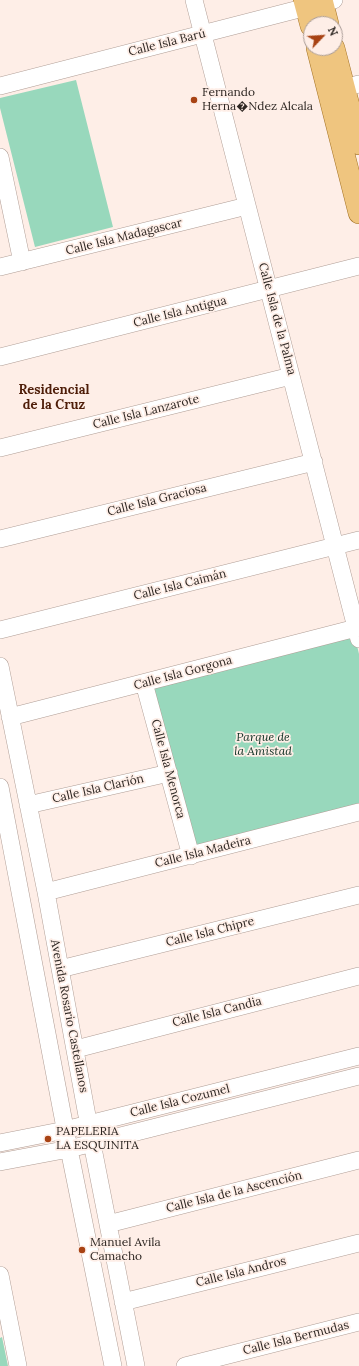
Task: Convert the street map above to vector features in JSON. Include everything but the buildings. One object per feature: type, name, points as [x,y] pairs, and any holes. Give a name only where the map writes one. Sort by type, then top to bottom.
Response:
[{"type":"main road","points":[[317,6],[323,16]]},
{"type":"main road","points":[[319,56],[359,213]]},
{"type":"main road","points":[[338,56],[352,86],[359,144]]},
{"type":"street","name":"Calle Isla de la Palma","points":[[194,0],[358,633]]},
{"type":"street","name":"Calle Isla Barú","points":[[0,86],[317,6]]},
{"type":"street","points":[[0,157],[22,262]]},
{"type":"street","name":"Calle Isla Madagascar","points":[[0,267],[247,206]]},
{"type":"street","name":"Calle Isla Antigua","points":[[0,357],[359,266]]},
{"type":"street","name":"Calle Isla Lanzarote","points":[[0,448],[291,376]]},
{"type":"street","name":"Calle Isla Graciosa","points":[[0,538],[314,462]]},
{"type":"street","name":"Calle Isla Caimán","points":[[0,630],[359,540]]},
{"type":"street","name":"Calle Isla Gorgona","points":[[10,717],[144,683],[358,633]]},
{"type":"street","name":"Avenida Rosario Castellanos","points":[[0,666],[46,892],[76,1049],[92,1143],[136,1366]]},
{"type":"street","name":"Calle Isla Menorca","points":[[144,683],[191,856]]},
{"type":"street","name":"Calle Isla Clarión","points":[[28,805],[169,773]]},
{"type":"street","name":"Avenida Rosario Castellanos","points":[[1,798],[65,1130],[113,1366]]},
{"type":"street","name":"Calle Isla Madeira","points":[[46,892],[359,812]]},
{"type":"street","name":"Calle Isla Chipre","points":[[60,969],[359,895]]},
{"type":"street","name":"Calle Isla Candia","points":[[76,1049],[359,976]]},
{"type":"street","name":"Calle Isla Cozumel","points":[[0,1143],[65,1130],[359,1056]]},
{"type":"street","name":"Calle Isla Cozumel","points":[[0,1162],[69,1149],[359,1076]]},
{"type":"street","name":"Calle Isla de la Ascención","points":[[108,1224],[359,1160]]},
{"type":"street","name":"Calle Isla Andros","points":[[123,1302],[359,1243]]},
{"type":"street","points":[[0,1275],[18,1366]]},
{"type":"street","name":"Calle Isla Bermudas","points":[[186,1366],[359,1322]]},
{"type":"green space","points":[[76,80],[113,227],[35,247],[0,108],[0,98]]},
{"type":"green space","name":"Parque de la Amistad","points":[[354,633],[359,654],[359,808],[194,851],[149,686]]},
{"type":"green space","points":[[2,1337],[8,1366],[0,1366],[0,1338]]},
{"type":"place","name":"Fernando Herna�Ndez Alcala","points":[[194,100]]},
{"type":"place","name":"PAPELERIA LA ESQUINITA","points":[[48,1139]]},
{"type":"place","name":"Manuel Avila Camacho","points":[[82,1250]]},
{"type":"district","name":"Residencial de la Cruz","points":[[54,398]]}]
